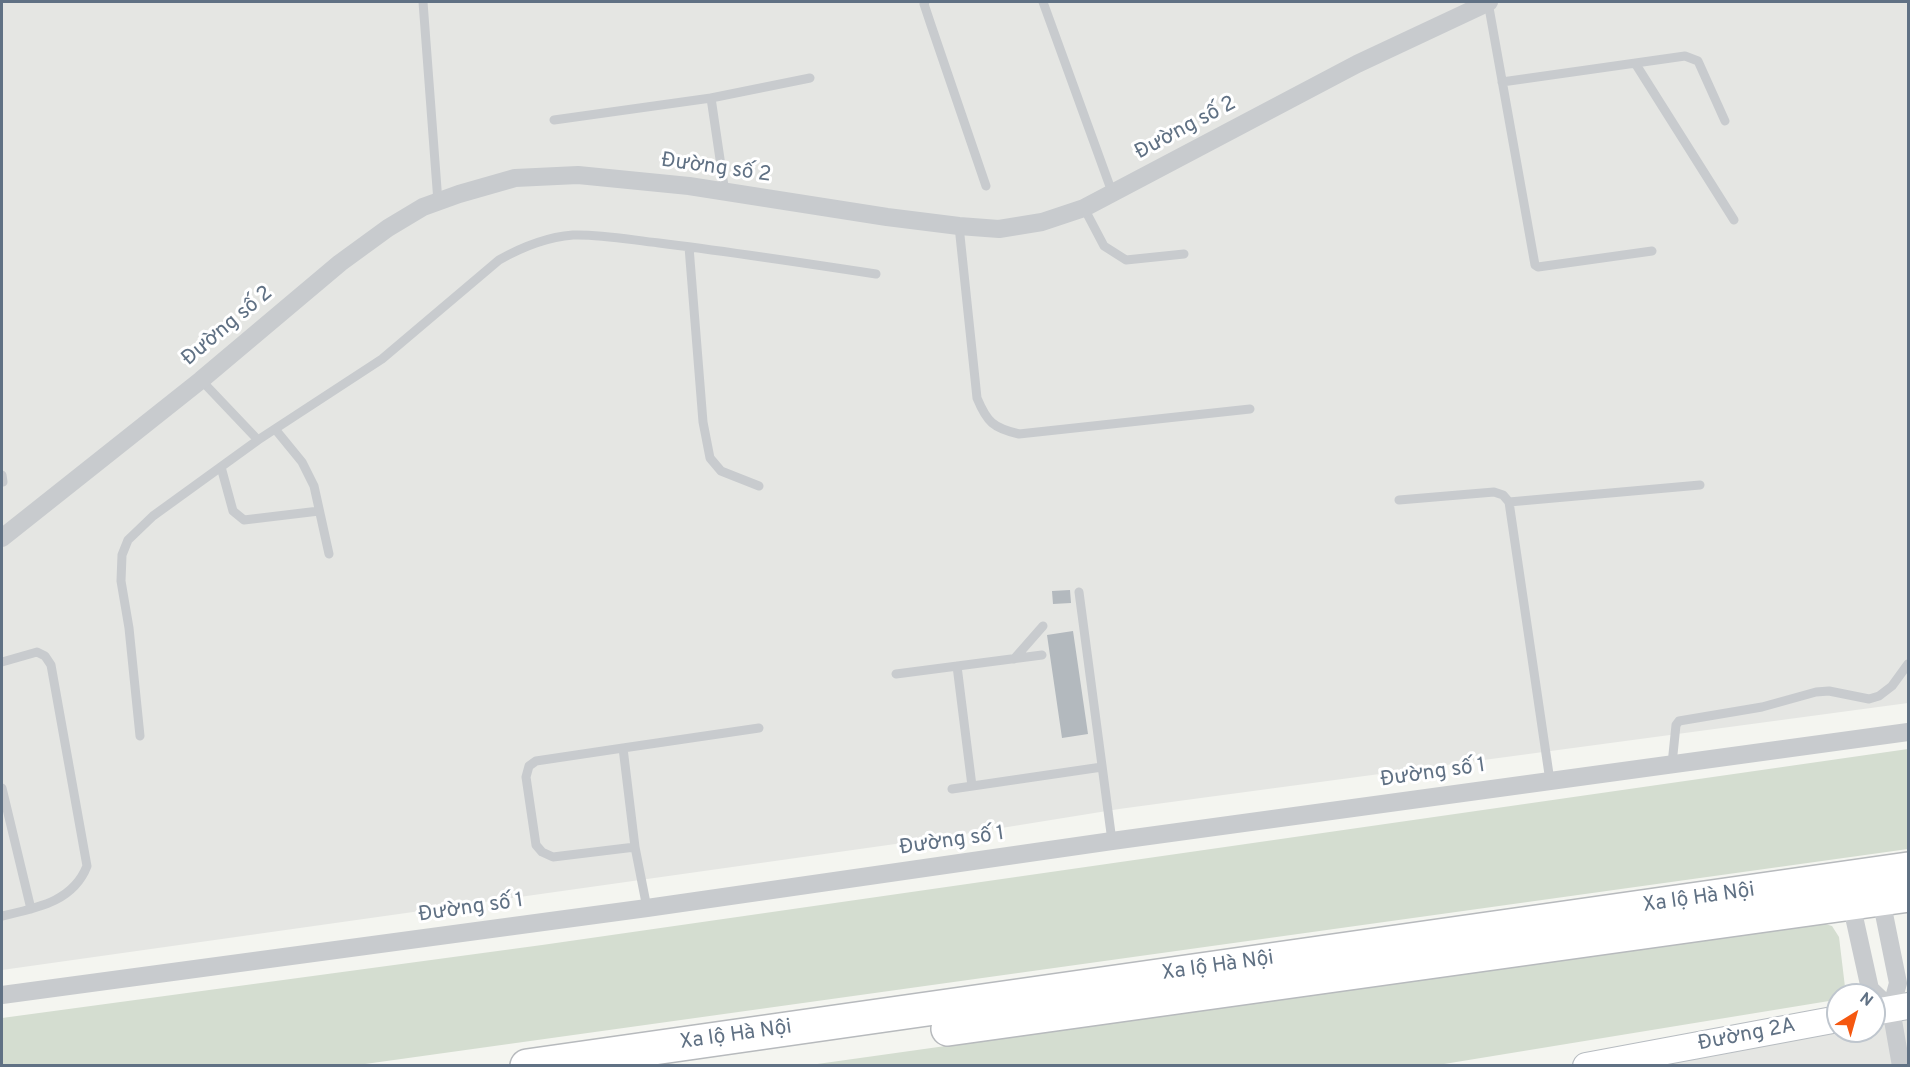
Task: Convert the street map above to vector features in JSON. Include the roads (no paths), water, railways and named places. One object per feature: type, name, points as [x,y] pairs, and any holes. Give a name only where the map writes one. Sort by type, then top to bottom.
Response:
[{"type":"highway","name":"Xa lộ Hà Nội","points":[[527,1065],[1908,869]]},
{"type":"highway","name":"Xa lộ Hà Nội","points":[[682,1065],[1880,899]]},
{"type":"street","name":"Đường số 2","points":[[2,538],[201,380],[340,263],[388,228],[423,207],[515,178],[578,175],[689,186],[959,226],[999,229],[1042,222],[1084,207],[1357,64],[1489,2]]},
{"type":"street","name":"Đường số 1","points":[[2,995],[647,908],[1112,841],[1908,732]]},
{"type":"street","points":[[1880,899],[1870,989],[1891,1009]]},
{"type":"street","points":[[1880,899],[1898,983],[1891,1009],[1901,1065]]},
{"type":"street","name":"Đường 2A","points":[[1586,1065],[1826,1021]]},
{"type":"lane","points":[[423,2],[438,202]]},
{"type":"lane","points":[[925,2],[986,186]]},
{"type":"lane","points":[[1043,2],[1112,192]]},
{"type":"lane","points":[[1489,2],[1535,265],[1538,267],[1652,251]]},
{"type":"lane","points":[[1502,82],[1685,56],[1698,61],[1725,121]]},
{"type":"lane","points":[[1635,63],[1734,220]]},
{"type":"lane","points":[[554,120],[711,98],[810,78]]},
{"type":"lane","points":[[711,98],[725,193]]},
{"type":"lane","points":[[1084,207],[1104,246],[1126,260],[1184,255]]},
{"type":"lane","points":[[959,226],[977,398],[986,418],[1001,430],[1018,434],[1250,410]]},
{"type":"lane","points":[[141,736],[129,628],[121,581],[122,555],[128,540],[153,516],[220,467],[382,359],[500,260],[516,250],[540,241],[573,235],[620,238],[876,274]]},
{"type":"lane","points":[[689,247],[704,422],[710,458],[721,471],[759,486]]},
{"type":"lane","points":[[201,380],[258,440]]},
{"type":"lane","points":[[275,429],[302,462],[314,486],[329,554]]},
{"type":"lane","points":[[220,467],[233,511],[244,520],[319,511]]},
{"type":"lane","points":[[1509,502],[1700,485]]},
{"type":"lane","points":[[1399,500],[1494,492],[1503,495],[1509,502],[1550,781]]},
{"type":"lane","points":[[1079,592],[1112,841]]},
{"type":"lane","points":[[1014,659],[1043,626]]},
{"type":"lane","points":[[2,662],[37,652],[45,656],[51,665],[87,866],[84,876],[60,899],[32,909],[2,915]]},
{"type":"lane","points":[[896,674],[1042,655]]},
{"type":"lane","points":[[1672,764],[1676,725],[1679,721],[1762,707],[1822,691],[1869,699],[1879,696],[1892,686],[1908,664]]},
{"type":"lane","points":[[957,666],[972,786]]},
{"type":"lane","points":[[635,847],[553,857],[542,852],[536,845],[526,777],[529,766],[536,761],[759,728]]},
{"type":"lane","points":[[623,748],[635,847],[647,908]]},
{"type":"lane","points":[[952,789],[1102,767]]},
{"type":"lane","points":[[2,788],[32,909]]}]
